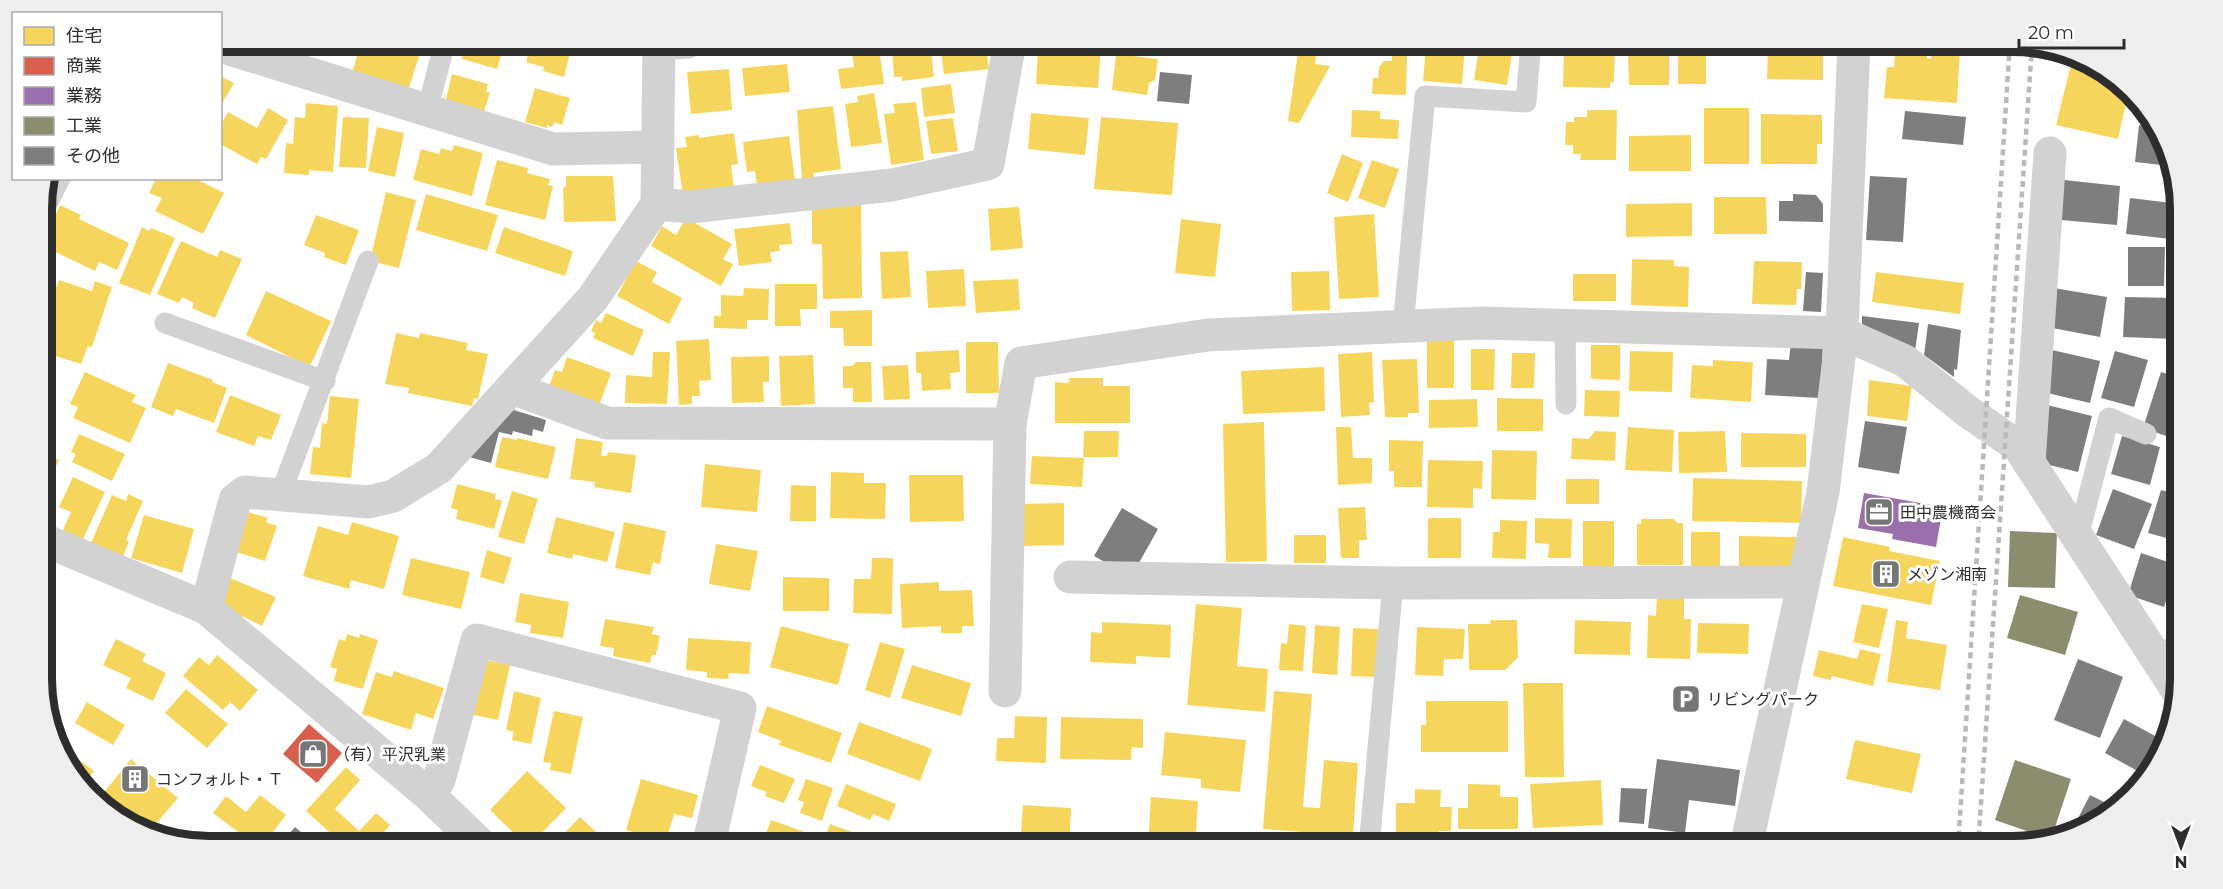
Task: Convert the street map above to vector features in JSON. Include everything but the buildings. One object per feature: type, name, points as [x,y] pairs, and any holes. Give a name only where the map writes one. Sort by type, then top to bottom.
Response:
[{"type":"street","points":[[239,52],[553,148],[658,147]]},
{"type":"street","points":[[206,608],[235,500],[245,492],[281,493],[369,502],[393,496],[439,468],[593,298],[657,204],[658,147],[667,52]]},
{"type":"street","points":[[657,204],[690,207],[892,184],[988,164],[1008,52]]},
{"type":"street","points":[[1748,836],[1823,492],[1842,333],[1854,52]]},
{"type":"street","points":[[2029,463],[2050,153]]},
{"type":"street","points":[[1005,691],[1010,424],[1021,363],[1208,335],[1482,323],[1842,333],[1905,361],[1967,411],[2019,447],[2170,679]]},
{"type":"street","points":[[512,388],[607,423],[1010,424]]},
{"type":"street","points":[[52,543],[206,608],[429,795],[472,836]]},
{"type":"street","points":[[1070,578],[1393,583],[1803,582]]},
{"type":"street","points":[[429,795],[439,780],[477,640],[740,708],[711,836]]},
{"type":"lane","points":[[427,111],[442,52]]},
{"type":"lane","points":[[1403,326],[1425,96],[1526,102],[1530,52]]},
{"type":"lane","points":[[281,493],[325,381],[368,261]]},
{"type":"lane","points":[[165,323],[325,381]]},
{"type":"lane","points":[[1565,324],[1566,405]]},
{"type":"lane","points":[[2078,537],[2109,418],[2146,434]]},
{"type":"lane","points":[[1370,836],[1393,583]]},
{"type":"railway","points":[[1959,836],[2009,52]]},
{"type":"railway","points":[[1979,836],[2031,54]]},
{"type":"place","name":"田中農機商会","points":[[1879,512]]},
{"type":"place","name":"メゾン湘南","points":[[1886,574]]},
{"type":"place","name":"リビングパーク","points":[[1686,699]]},
{"type":"place","name":"（有）平沢乳業","points":[[313,754]]},
{"type":"place","name":"コンフォルト・Ｔ","points":[[135,779]]}]
